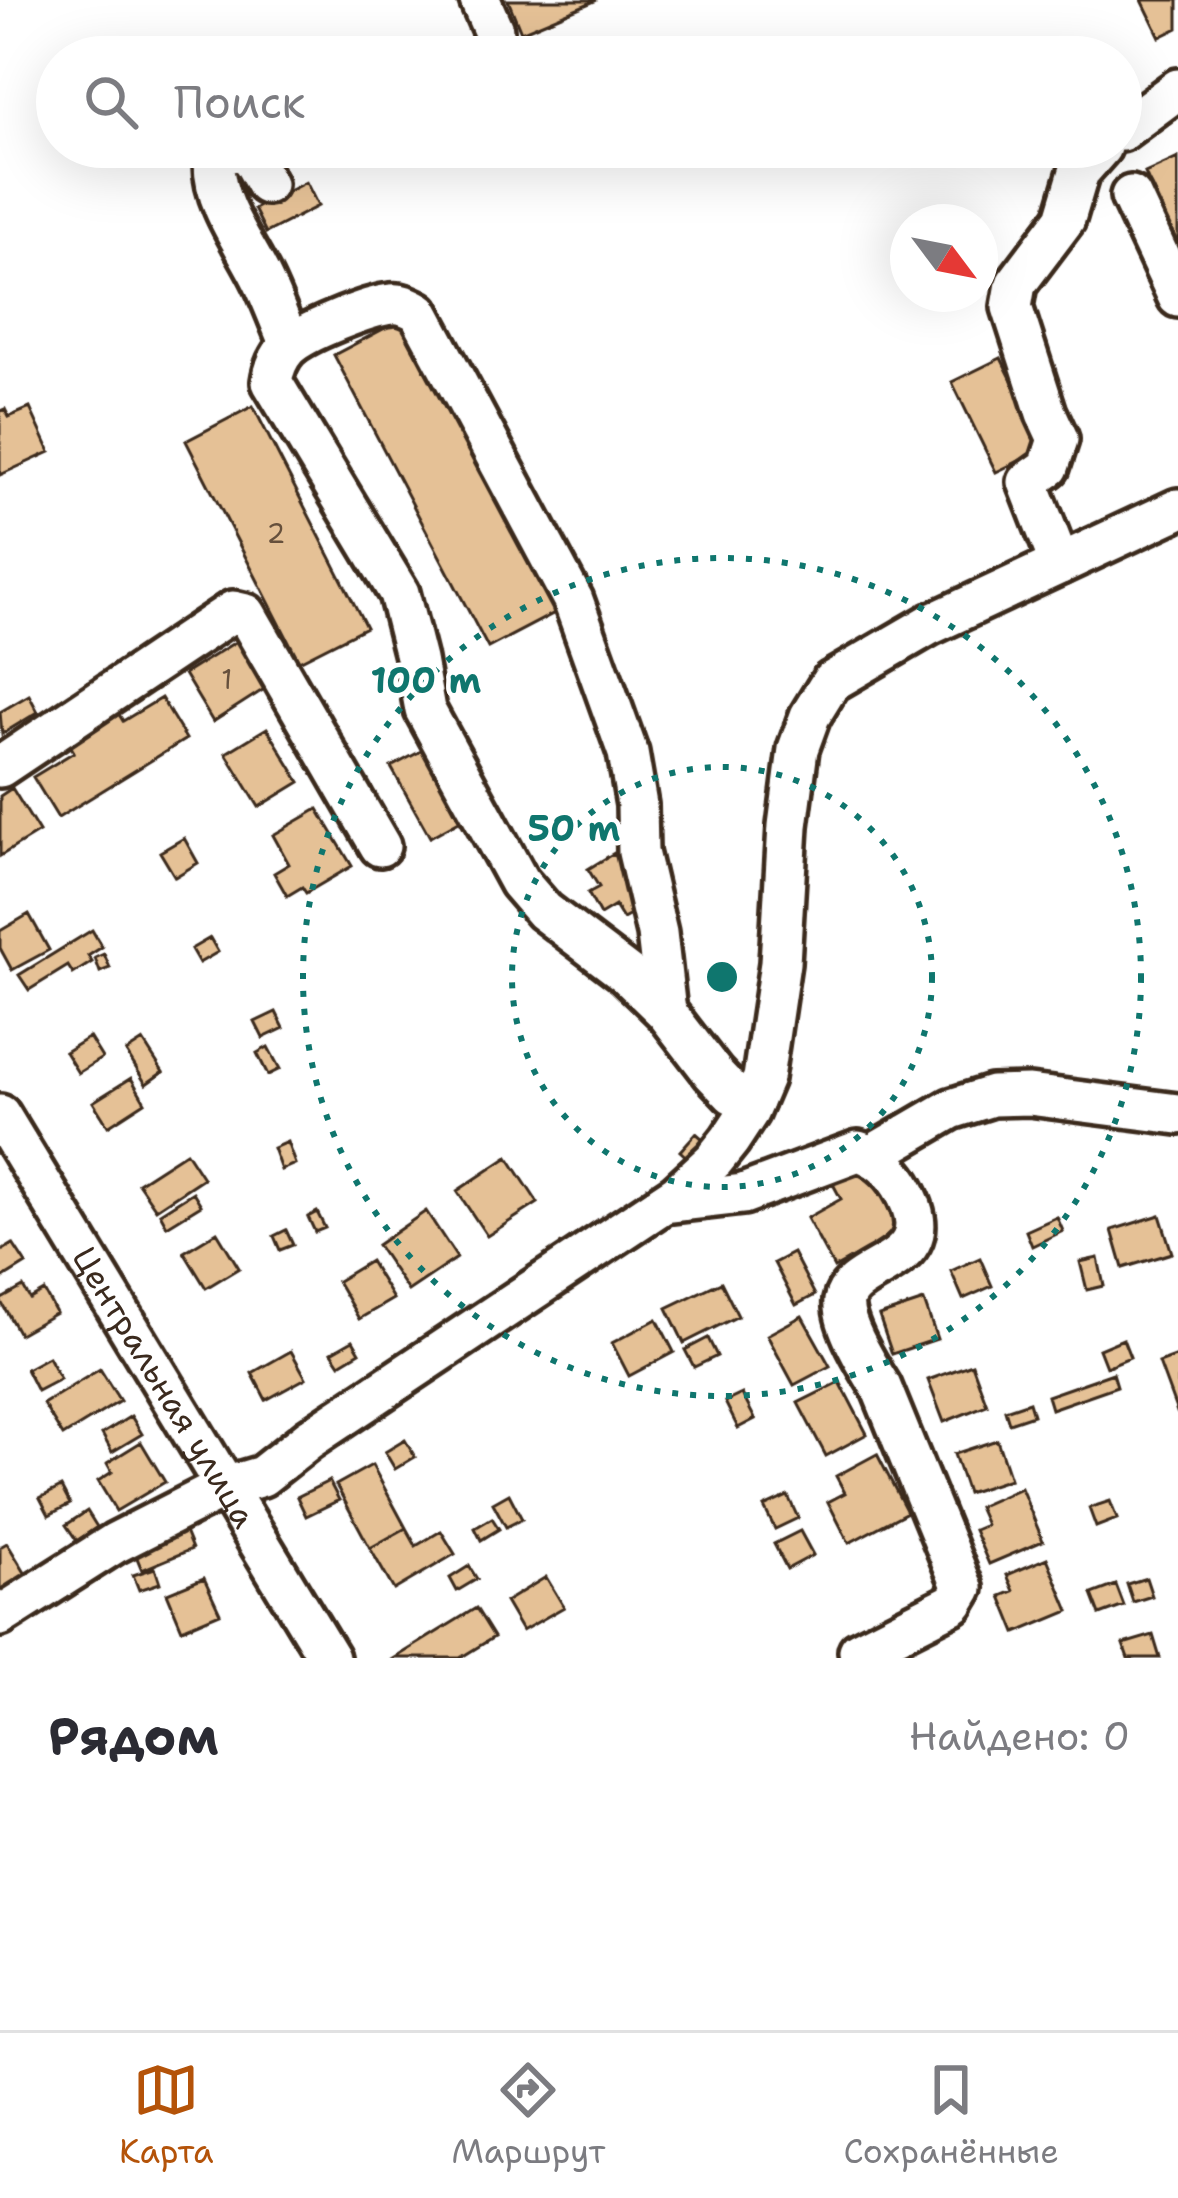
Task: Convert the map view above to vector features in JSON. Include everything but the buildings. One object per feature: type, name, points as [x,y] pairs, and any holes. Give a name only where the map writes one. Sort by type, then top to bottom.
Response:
[{"type":"street","points":[[1142,115],[1178,88]]},
{"type":"street","points":[[214,168],[221,204],[266,286],[290,345]]},
{"type":"street","points":[[258,168],[266,184]]},
{"type":"street","points":[[1060,564],[1028,482],[1049,466],[1058,439],[1012,307],[1016,284],[1065,219],[1082,168]]},
{"type":"street","points":[[1131,196],[1178,297]]},
{"type":"street","points":[[666,1012],[658,933],[638,852],[638,805],[628,752],[573,600],[419,312],[391,304],[335,321],[290,345],[274,366],[272,382],[399,593],[424,710],[519,882],[544,911],[627,974],[666,1012],[733,1094],[753,1101]]},
{"type":"street","points":[[0,1616],[115,1543],[225,1486],[262,1476],[309,1439],[670,1199],[714,1160],[763,1078],[780,964],[799,748],[810,716],[831,682],[929,625],[1178,509]]},
{"type":"street","points":[[0,767],[233,611],[246,614],[380,846]]},
{"type":"street","points":[[872,1155],[951,1109],[992,1096],[1029,1095],[1178,1114]]},
{"type":"street","name":"Центральная улица","points":[[0,1115],[329,1658]]},
{"type":"street","points":[[670,1199],[728,1197],[858,1151],[872,1155],[896,1177],[910,1201],[914,1229],[909,1246],[862,1279],[847,1293],[843,1307],[963,1588],[954,1604],[859,1651]]}]
